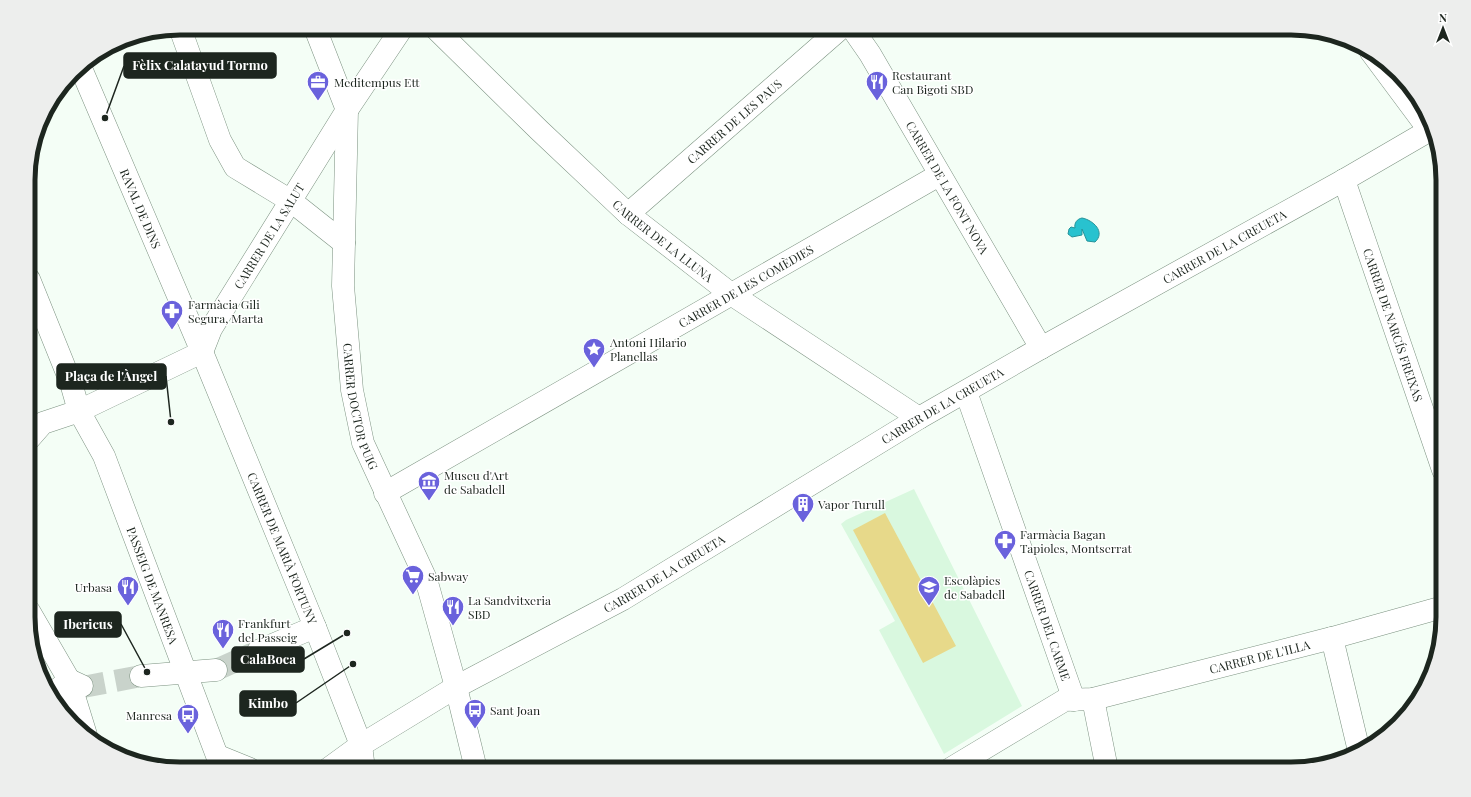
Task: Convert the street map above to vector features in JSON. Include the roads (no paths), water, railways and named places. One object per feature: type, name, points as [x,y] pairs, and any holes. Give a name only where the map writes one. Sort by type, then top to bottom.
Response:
[{"type":"street","points":[[182,35],[220,140],[235,167],[291,200],[344,243]]},
{"type":"street","points":[[318,35],[347,110]]},
{"type":"street","name":"CARRER DE LA SALUT","points":[[202,352],[211,329],[347,110],[396,35]]},
{"type":"street","name":"CARRER DE LA LLUNA","points":[[442,35],[539,130],[628,214],[731,294],[919,418]]},
{"type":"street","name":"CARRER DE LES PAUS","points":[[628,214],[833,35]]},
{"type":"street","name":"CARRER DE LA FONT NOVA","points":[[857,35],[870,54],[1041,348]]},
{"type":"street","points":[[1384,69],[1425,124]]},
{"type":"street","name":"RAVAL DE DINS","points":[[83,73],[202,352]]},
{"type":"street","name":"CARRER DOCTOR PUIG","points":[[347,110],[343,286],[352,390],[363,443],[385,493],[426,578],[456,687],[474,762]]},
{"type":"street","name":"CARRER DE LA CREUETA","points":[[338,762],[361,745],[456,687],[623,600],[919,418],[1041,348],[1344,180],[1427,131]]},
{"type":"street","name":"CARRER DE LES COMÈDIES","points":[[385,493],[939,175]]},
{"type":"street","name":"CARRER DE NARCÍS FREIXAS","points":[[1344,180],[1436,449]]},
{"type":"street","name":"PASSEIG DE MANRESA","points":[[35,294],[71,383],[79,411],[104,456],[220,762]]},
{"type":"street","points":[[35,432],[43,423],[79,411],[202,352]]},
{"type":"street","name":"CARRER DE MARIÀ FORTUNY","points":[[202,352],[315,627],[361,745],[363,762]]},
{"type":"street","name":"CARRER DEL CARME","points":[[966,392],[1083,699],[1105,762]]},
{"type":"street","name":"CARRER DE L'ILLA","points":[[962,762],[1065,700],[1083,699],[1332,638],[1436,609]]},
{"type":"street","points":[[35,620],[76,683],[84,725]]},
{"type":"street","points":[[258,651],[315,627]]},
{"type":"street","points":[[1332,638],[1358,746]]},
{"type":"street","points":[[141,676],[216,670]]},
{"type":"street","points":[[57,692],[76,683]]},
{"type":"water","points":[[1082,218],[1090,221],[1097,227],[1099,234],[1095,242],[1087,241],[1082,229],[1082,235],[1072,237],[1068,234],[1069,229],[1071,227],[1075,228],[1076,222]]},
{"type":"tunnel","points":[[216,670],[258,651]]},
{"type":"tunnel","points":[[83,687],[141,676]]},
{"type":"place","name":"Meditempus Ett","points":[[318,102]]},
{"type":"place","name":"Restaurant Can Bigoti SBD","points":[[877,102]]},
{"type":"place","name":"Fèlix Calatayud Tormo","points":[[105,118]]},
{"type":"place","name":"Farmàcia Gili Segura, Marta","points":[[172,330]]},
{"type":"place","name":"Antoni Hilario Planellas","points":[[594,368]]},
{"type":"place","name":"Plaça de l'Àngel","points":[[171,422]]},
{"type":"place","name":"Museu d'Art de Sabadell","points":[[429,502]]},
{"type":"place","name":"Vapor Turull","points":[[803,524]]},
{"type":"place","name":"Farmàcia Bagan Tapioles, Montserrat","points":[[1005,560]]},
{"type":"place","name":"Sabway","points":[[413,596]]},
{"type":"place","name":"Urbasa","points":[[128,606]]},
{"type":"place","name":"Escolàpies de Sabadell","points":[[929,606]]},
{"type":"place","name":"La Sandvitxeria SBD","points":[[453,626]]},
{"type":"place","name":"CalaBoca","points":[[347,633]]},
{"type":"place","name":"Frankfurt del Passeig","points":[[223,650]]},
{"type":"place","name":"Kimbo","points":[[353,664]]},
{"type":"place","name":"Ibericus","points":[[147,672]]},
{"type":"place","name":"Sant Joan","points":[[475,730]]},
{"type":"place","name":"Manresa","points":[[188,734]]}]
